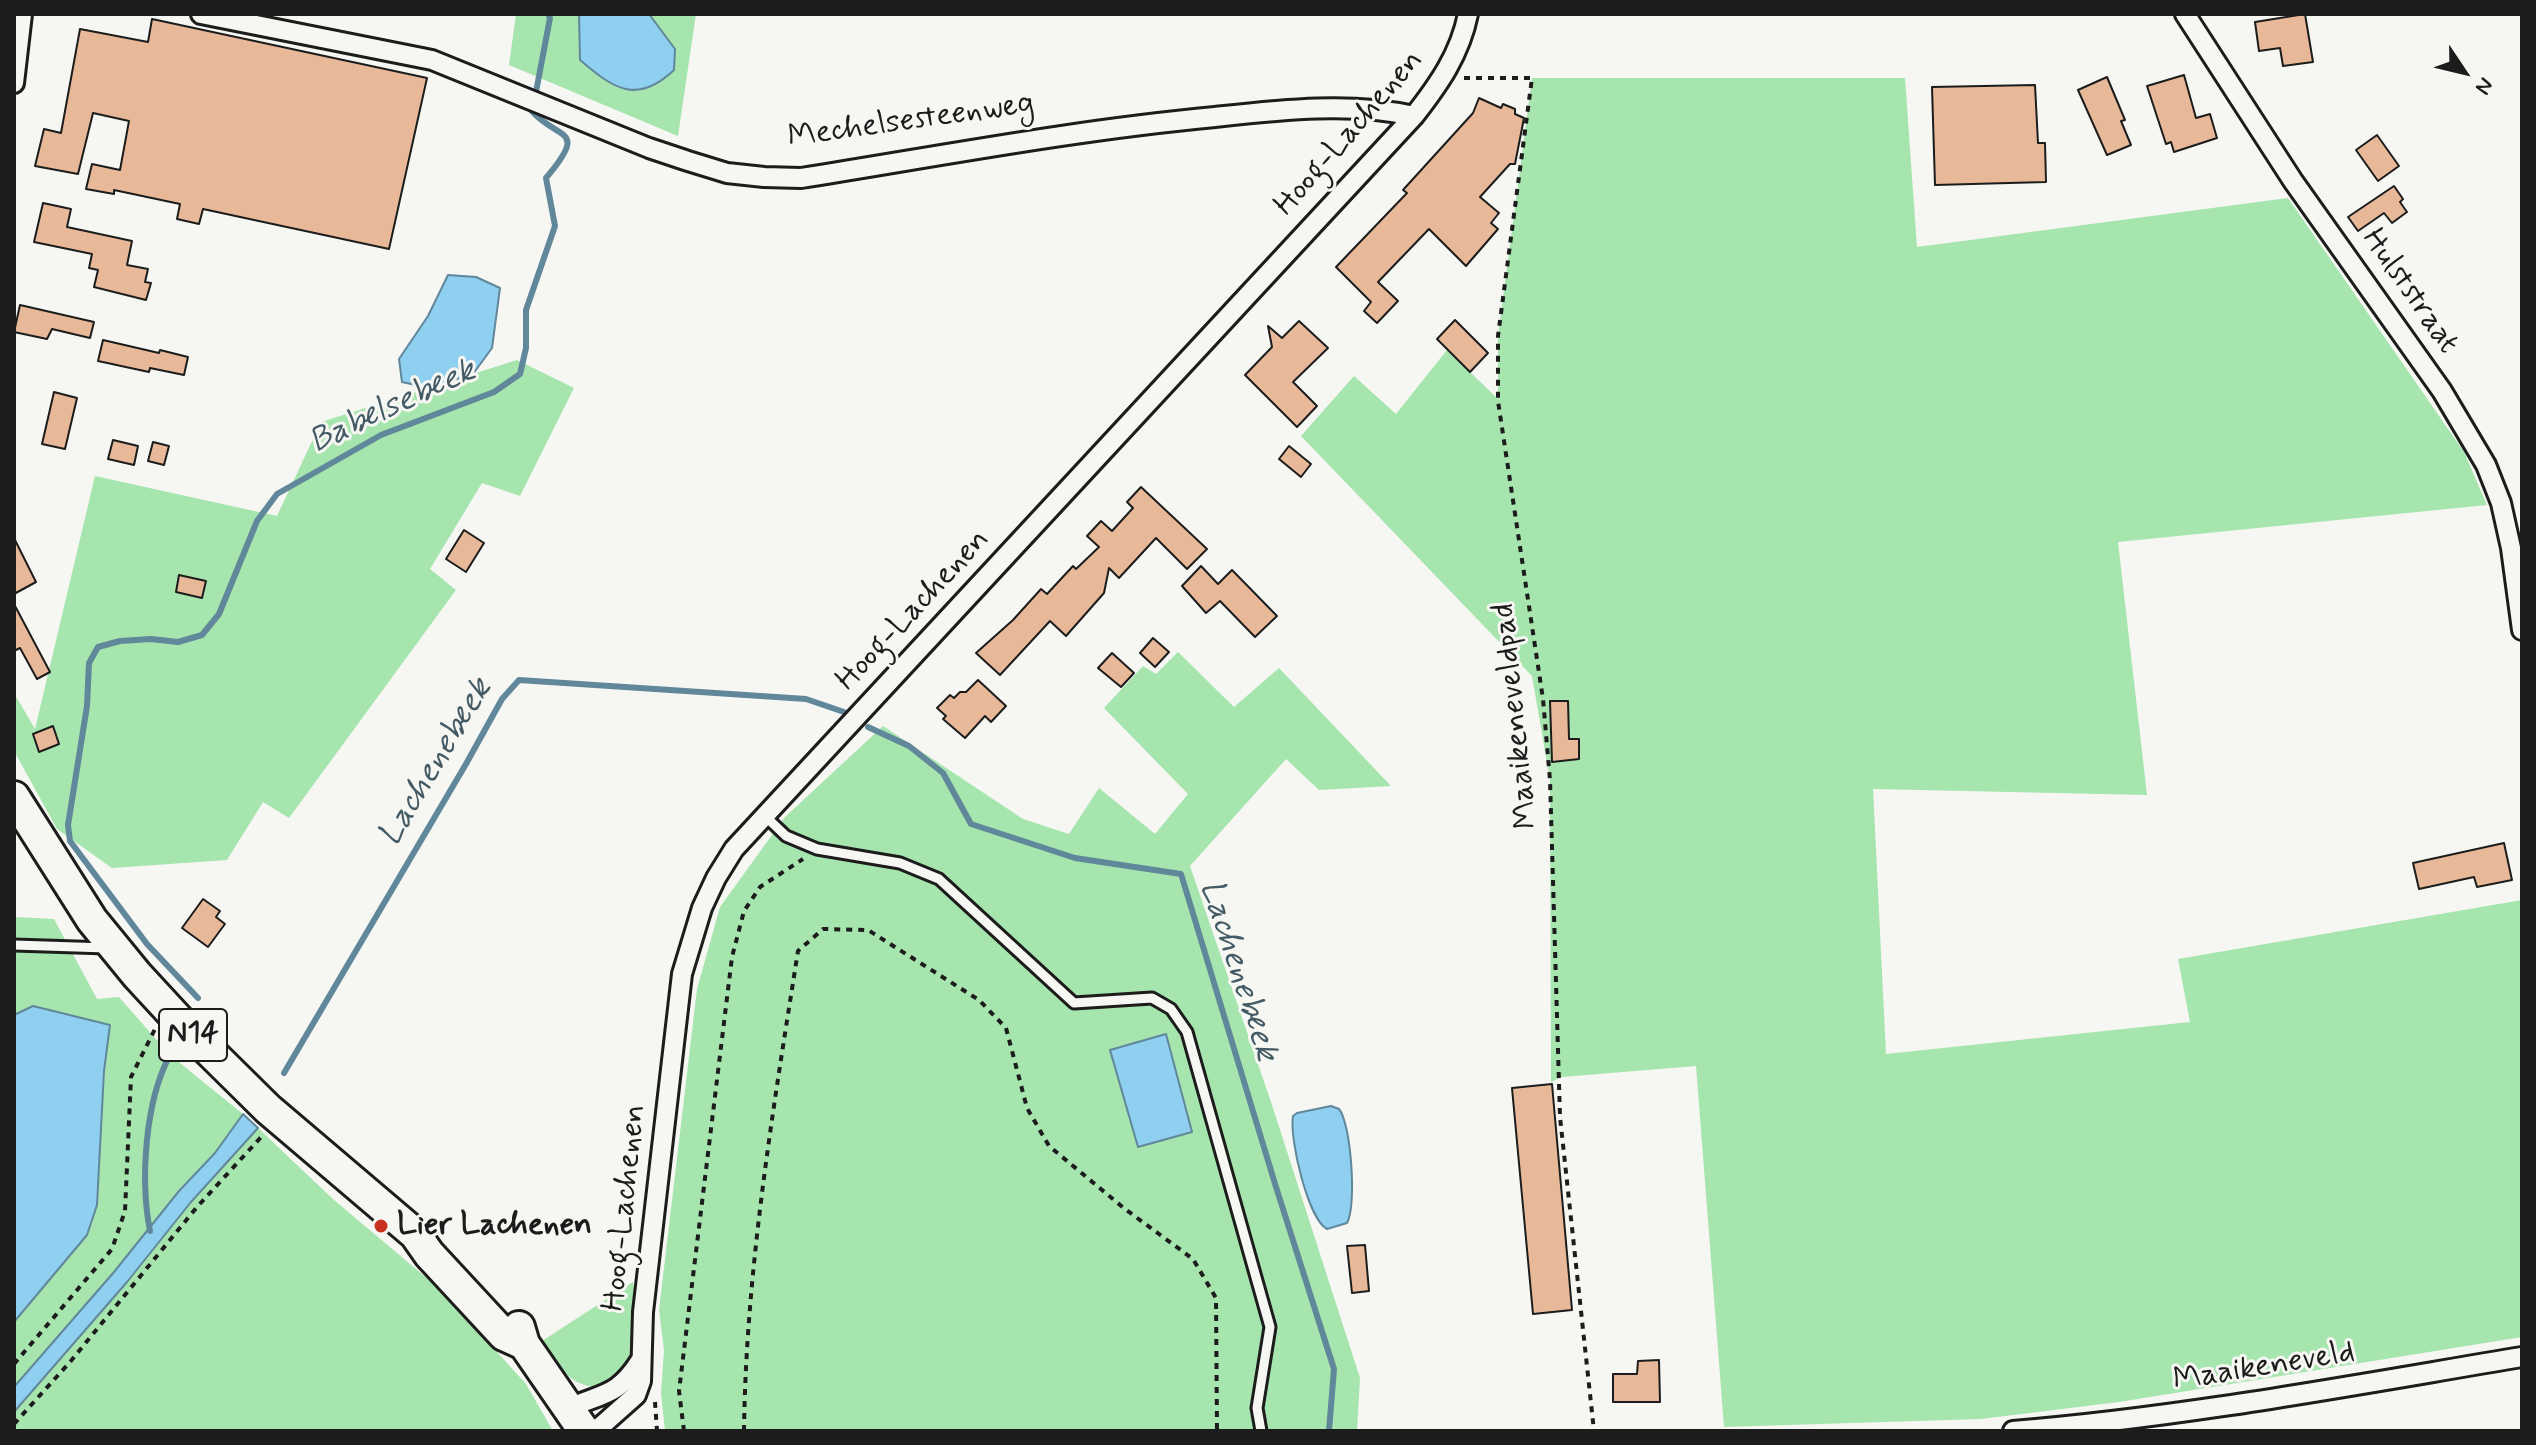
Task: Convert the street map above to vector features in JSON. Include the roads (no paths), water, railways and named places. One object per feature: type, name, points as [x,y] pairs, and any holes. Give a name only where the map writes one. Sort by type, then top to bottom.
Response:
[{"type":"main road","name":"N14","points":[[14,797],[92,920],[185,1027],[268,1109],[415,1234],[429,1254],[504,1335],[524,1344],[581,1423]]},
{"type":"street","points":[[14,83],[22,14]]},
{"type":"street","name":"Mechelsesteenweg","points":[[201,14],[432,60],[649,148],[727,173],[764,177],[801,178],[1106,129],[1260,112],[1376,110],[1414,116]]},
{"type":"street","name":"Hoog-Lachenen","points":[[581,1423],[600,1427],[636,1395],[641,1381],[643,1312],[682,974],[702,908],[734,849],[1414,116],[1443,77],[1458,50],[1468,14]]},
{"type":"street","name":"Hulststraat","points":[[2185,14],[2293,181],[2442,391],[2480,453],[2501,503],[2511,548],[2522,630]]},
{"type":"street","name":"Maaikeneveld","points":[[2013,1431],[2229,1405],[2522,1357]]},
{"type":"street","name":"Hoog-Lachenen","points":[[581,1423],[629,1379],[641,1359]]},
{"type":"lane","points":[[765,816],[786,836],[817,849],[900,863],[939,879],[1074,1003],[1152,998],[1171,1009],[1187,1032],[1270,1327],[1257,1408],[1261,1431]]},
{"type":"lane","points":[[14,945],[115,948]]},
{"type":"water","points":[[579,14],[649,14],[675,49],[674,70],[661,81],[637,90],[626,89],[604,79],[580,60]]},
{"type":"water","points":[[448,275],[476,277],[500,288],[492,348],[473,374],[429,388],[402,382],[399,359],[428,316]]},
{"type":"water","points":[[33,1006],[110,1025],[104,1071],[97,1205],[87,1235],[14,1322],[14,1015]]},
{"type":"water","points":[[1166,1034],[1192,1132],[1138,1147],[1110,1050]]},
{"type":"water","points":[[1331,1106],[1339,1109],[1347,1130],[1352,1200],[1347,1223],[1327,1229],[1320,1222],[1307,1195],[1297,1159],[1293,1116]]},
{"type":"water","points":[[243,1114],[258,1128],[191,1202],[127,1282],[14,1412],[14,1387],[114,1272],[179,1191],[215,1153]]},
{"type":"waterway","name":"Babelsebeek","points":[[536,92],[550,18],[548,14]]},
{"type":"waterway","name":"Babelsebeek","points":[[198,998],[147,944],[70,841],[68,825],[87,706],[89,663],[98,647],[120,641],[151,639],[178,642],[202,635],[219,614],[257,521],[277,494],[381,435],[494,392],[520,374],[526,348],[526,310],[555,226],[546,178],[566,150],[567,142],[565,136],[531,110]]},
{"type":"waterway","name":"Lachenebeek","points":[[284,1073],[502,699],[519,680],[806,699],[844,712]]},
{"type":"waterway","name":"Lachenebeek","points":[[868,727],[909,746],[943,773],[971,824],[1075,858],[1181,874],[1334,1369],[1329,1431]]},
{"type":"waterway","name":"Babelsebeek","points":[[150,1231],[145,1188],[147,1141],[155,1095],[170,1055]]},
{"type":"place","name":"Lier Lachenen","points":[[381,1226]]}]
